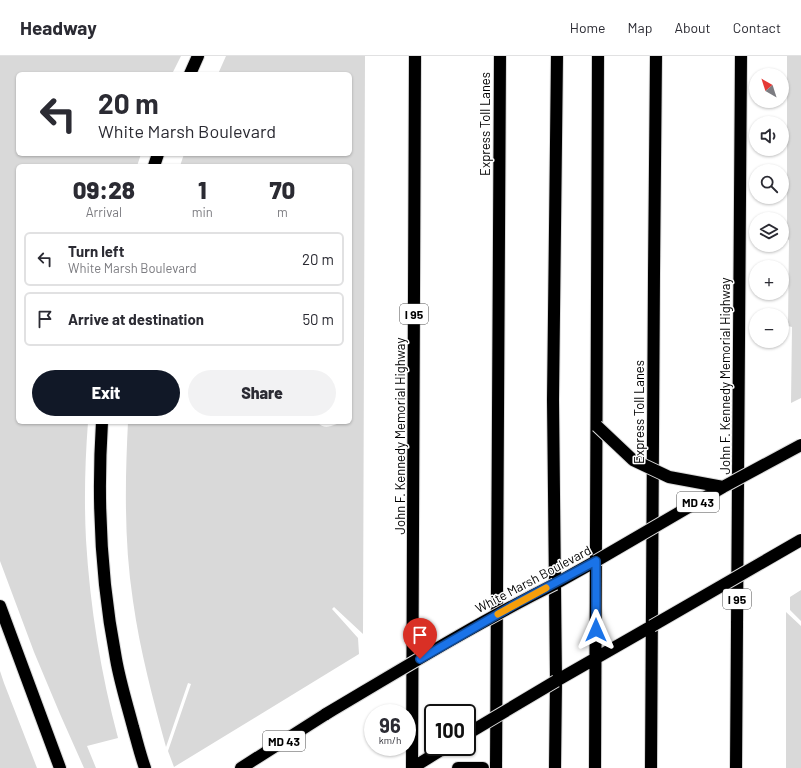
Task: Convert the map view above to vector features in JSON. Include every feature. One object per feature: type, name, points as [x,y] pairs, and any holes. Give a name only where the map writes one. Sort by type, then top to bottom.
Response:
[{"type":"highway","points":[[191,72],[198,56]]},
{"type":"highway","name":"John F. Kennedy Memorial Highway","points":[[412,768],[415,56]]},
{"type":"highway","name":"Express Toll Lanes","points":[[496,768],[500,56]]},
{"type":"highway","points":[[555,768],[556,681],[553,400],[557,56]]},
{"type":"highway","points":[[595,768],[598,56]]},
{"type":"highway","name":"Express Toll Lanes","points":[[651,768],[656,56]]},
{"type":"highway","name":"John F. Kennedy Memorial Highway","points":[[736,768],[741,56]]},
{"type":"highway","points":[[102,424],[100,490],[102,554],[108,607],[124,696],[144,768]]},
{"type":"highway","points":[[596,426],[633,460],[669,476],[723,487]]},
{"type":"highway","name":"White Marsh Boulevard","points":[[241,768],[326,714],[447,643],[519,602],[596,561],[723,487],[801,445]]},
{"type":"highway","points":[[476,729],[595,658],[801,540]]},
{"type":"highway","points":[[0,606],[60,768]]},
{"type":"highway","points":[[412,768],[431,756]]},
{"type":"highway","points":[[458,768],[483,768]]},
{"type":"shaded area","points":[[0,56],[181,56],[173,72],[16,72],[16,156],[140,156],[138,164],[16,164],[16,424],[88,424],[85,525],[90,590],[101,665],[118,738],[87,746],[96,768],[84,768],[34,652],[0,561]]},
{"type":"shaded area","points":[[226,56],[365,56],[363,634],[334,607],[332,609],[358,638],[359,654],[174,767],[168,751],[191,684],[188,683],[166,747],[143,657],[130,579],[126,512],[128,424],[320,424],[326,427],[337,424],[352,424],[352,164],[181,164],[183,156],[352,156],[352,72],[219,72]]},
{"type":"shaded area","points":[[787,56],[801,56],[801,398],[791,403],[792,327],[789,326],[789,212],[787,212],[787,204],[789,204],[789,164],[787,164],[787,156],[789,156],[789,116],[787,116],[787,108],[789,108],[789,68],[787,68]]},
{"type":"shaded area","points":[[801,590],[801,621],[790,610],[790,597]]},
{"type":"shaded area","points":[[786,612],[801,626],[801,768],[786,768]]},
{"type":"shaded area","points":[[0,671],[4,683],[37,768],[0,768]]},
{"type":"slow traffic","points":[[498,614],[546,588]]},
{"type":"route","points":[[420,659],[519,602],[596,561],[596,630]]}]
